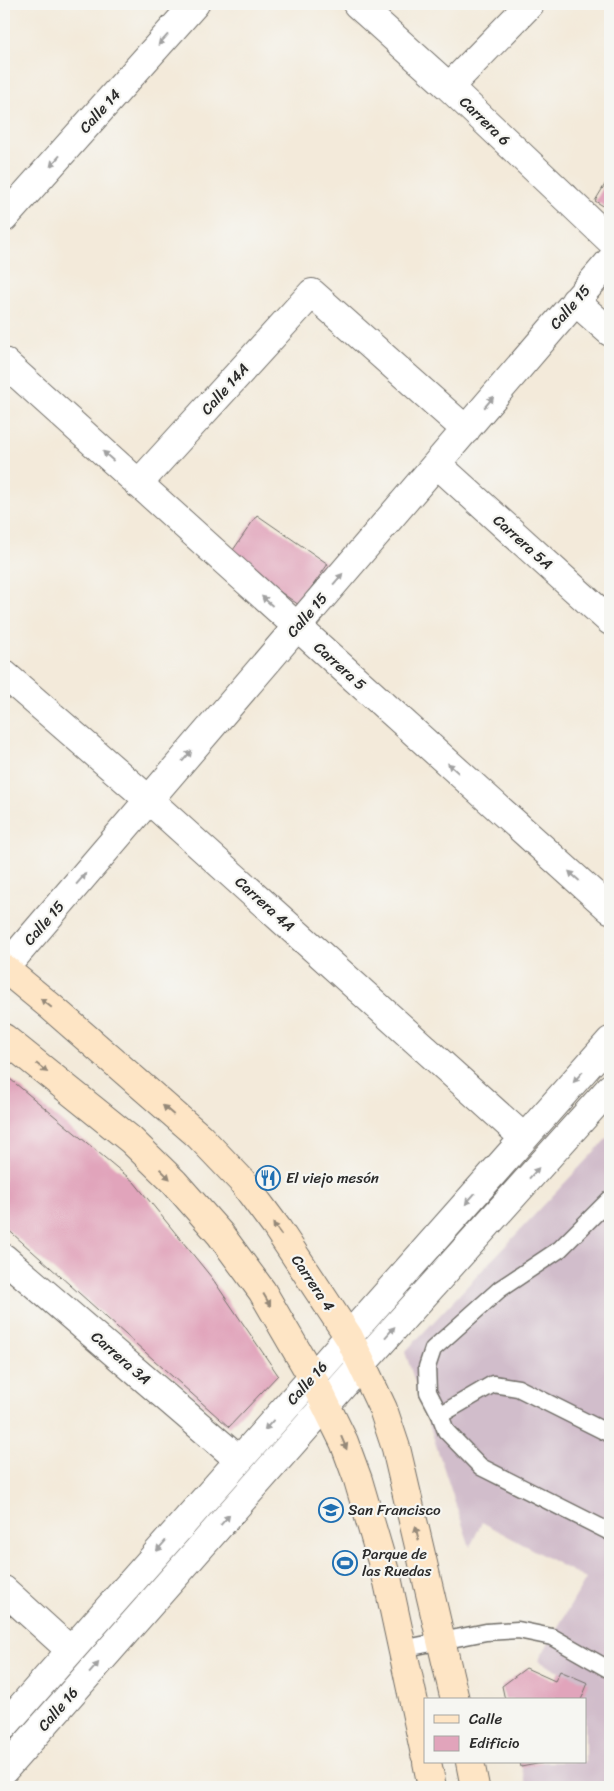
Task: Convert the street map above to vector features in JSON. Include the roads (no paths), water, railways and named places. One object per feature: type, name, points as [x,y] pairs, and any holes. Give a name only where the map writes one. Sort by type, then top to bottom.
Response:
[{"type":"main road","name":"Carrera 4","points":[[4,968],[191,1130],[242,1181],[277,1228],[349,1336],[383,1409],[396,1448],[455,1698]]},
{"type":"main road","points":[[4,1038],[131,1140],[174,1182],[220,1234],[262,1291],[312,1378],[344,1442],[358,1480],[388,1582],[424,1749]]},
{"type":"main road","points":[[393,1604],[432,1600]]},
{"type":"main road","points":[[427,1764],[432,1787]]},
{"type":"main road","points":[[470,1764],[475,1787]]},
{"type":"street","name":"Calle 14","points":[[4,218],[195,4]]},
{"type":"street","name":"Carrera 6","points":[[357,4],[449,87],[610,240]]},
{"type":"street","points":[[449,87],[530,4]]},
{"type":"street","name":"Calle 15","points":[[4,968],[610,261]]},
{"type":"street","name":"Calle 14A","points":[[138,484],[312,293],[466,430]]},
{"type":"street","points":[[575,301],[610,332]]},
{"type":"street","name":"Carrera 5","points":[[4,362],[610,909]]},
{"type":"street","name":"Carrera 5A","points":[[437,464],[610,621]]},
{"type":"street","name":"Carrera 4A","points":[[4,674],[149,800],[524,1138]]},
{"type":"street","name":"Calle 16","points":[[4,1726],[238,1459],[610,1041]]},
{"type":"street","name":"Calle 16","points":[[4,1770],[362,1364],[610,1088]]},
{"type":"street","name":"Carrera 3A","points":[[4,1258],[238,1459]]},
{"type":"street","points":[[4,1590],[70,1650]]},
{"type":"lane","points":[[610,1199],[560,1249],[500,1289],[433,1349],[428,1367],[428,1392],[446,1431],[481,1467],[610,1532]]},
{"type":"lane","points":[[440,1415],[493,1384],[518,1388],[610,1434]]},
{"type":"lane","points":[[402,1648],[486,1632],[518,1630],[552,1637],[610,1670]]},
{"type":"place","name":"El viejo mesón","points":[[268,1178]]},
{"type":"place","name":"San Francisco","points":[[331,1510]]},
{"type":"place","name":"Parque de las Ruedas","points":[[345,1563]]}]
